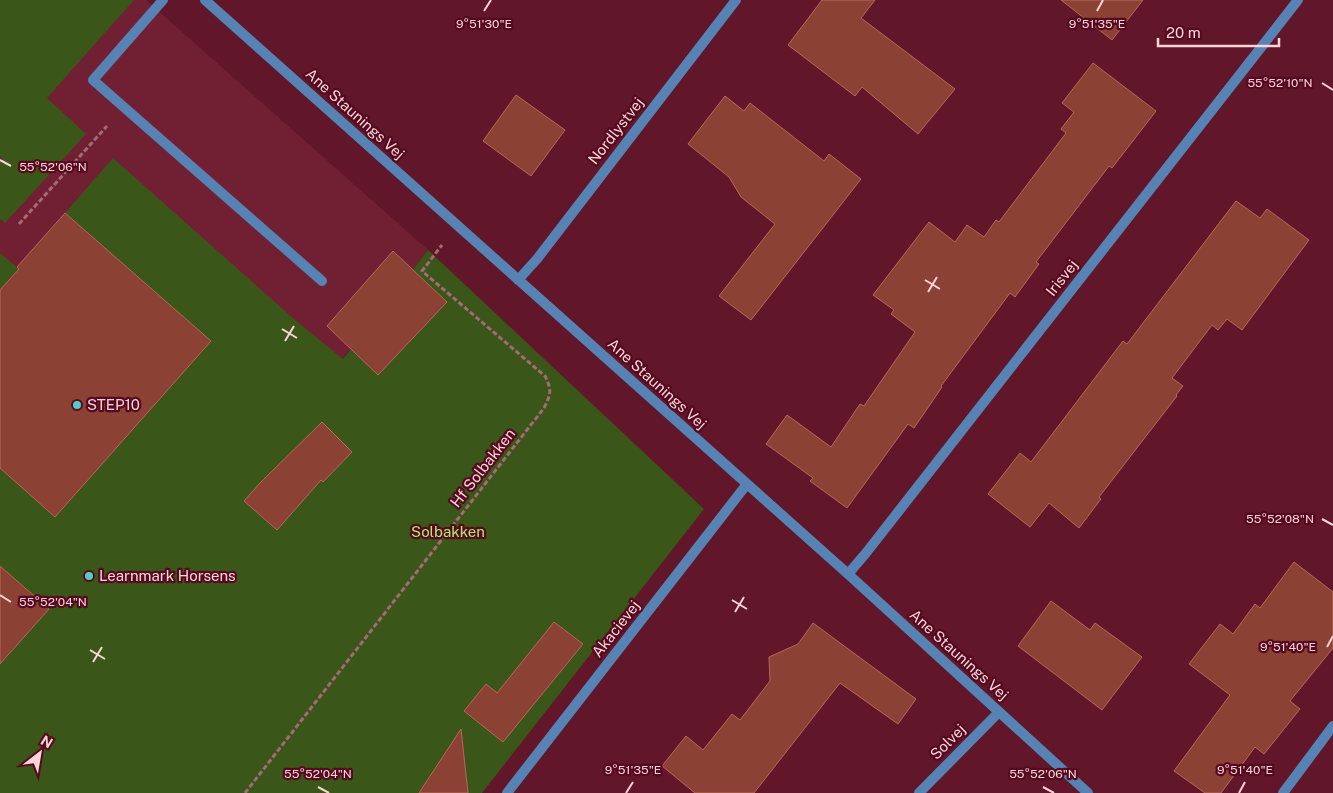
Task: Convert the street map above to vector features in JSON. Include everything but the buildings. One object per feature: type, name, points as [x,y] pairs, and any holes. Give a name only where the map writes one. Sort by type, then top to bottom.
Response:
[{"type":"street","points":[[163,0],[93,80],[322,281]]},
{"type":"street","name":"Ane Staunings Vej","points":[[205,0],[848,574],[1088,793]]},
{"type":"street","name":"Nordlystvej","points":[[518,280],[537,259],[736,0]]},
{"type":"street","name":"Irisvej","points":[[848,574],[1298,0]]},
{"type":"street","name":"Akacievej","points":[[507,793],[747,484]]},
{"type":"street","name":"Solvej","points":[[918,793],[999,712]]},
{"type":"street","points":[[1283,793],[1333,726]]},
{"type":"path","points":[[19,224],[124,107]]},
{"type":"path","name":"Hf Solbakken","points":[[245,793],[544,408],[550,396],[550,386],[545,376],[422,271]]},
{"type":"shaded area","name":"Learnmark Horsens","points":[[0,0],[146,0],[428,250],[0,793]]},
{"type":"green space","points":[[0,0],[134,0],[47,98],[86,134],[5,223],[0,219],[0,162],[3,159],[0,156]]},
{"type":"green space","name":"Solbakken","points":[[113,158],[294,319],[343,359],[428,250],[704,509],[482,793],[0,793],[0,664],[49,609],[0,566],[0,468],[55,517],[211,341],[65,213]]},
{"type":"green space","points":[[0,253],[19,269],[0,290]]},
{"type":"place","name":"STEP10","points":[[77,405]]},
{"type":"place","name":"Learnmark Horsens","points":[[89,576]]}]
